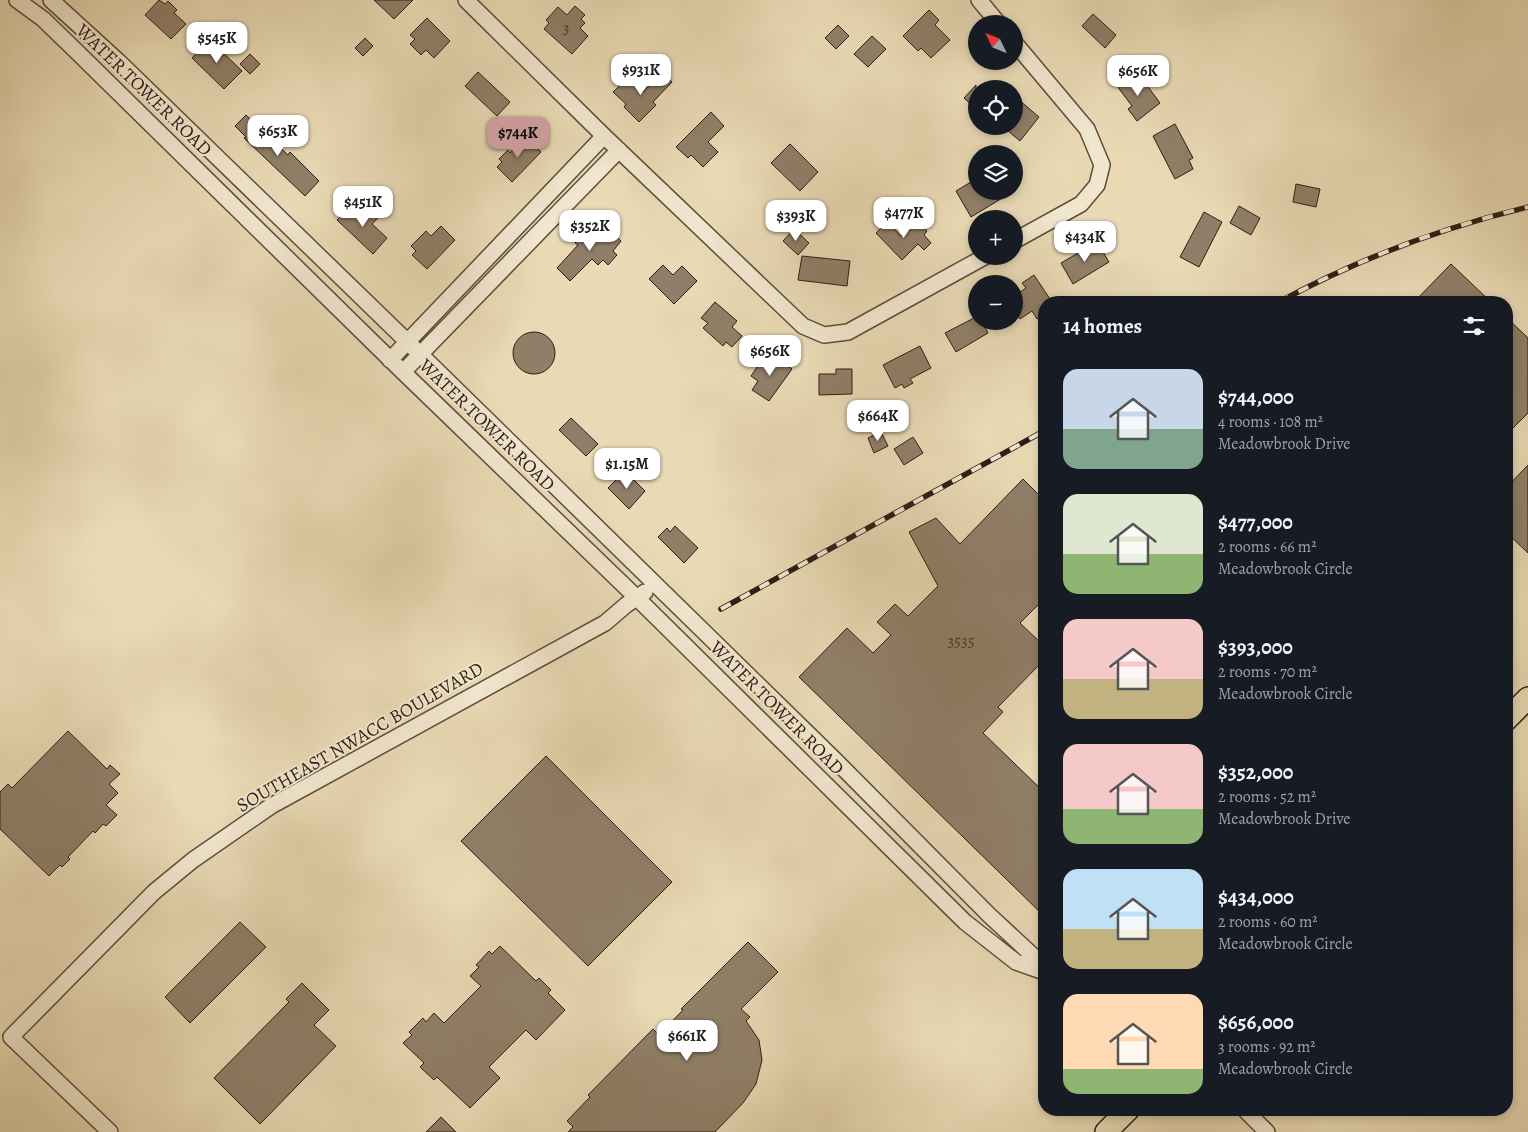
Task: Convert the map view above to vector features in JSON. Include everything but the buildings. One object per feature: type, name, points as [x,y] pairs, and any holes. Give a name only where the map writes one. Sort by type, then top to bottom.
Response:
[{"type":"highway","points":[[1513,713],[1528,698]]},
{"type":"highway","points":[[1106,1132],[1122,1116]]},
{"type":"street","name":"WATER TOWER ROAD","points":[[17,0],[42,19],[72,47],[390,360],[637,598],[965,922],[1016,962],[1038,970]]},
{"type":"street","name":"WATER TOWER ROAD","points":[[51,0],[91,35],[421,355],[834,759],[996,922],[1038,960]]},
{"type":"street","points":[[64,0],[91,35]]},
{"type":"street","points":[[466,0],[618,150],[803,326],[824,335],[848,332],[970,265]]},
{"type":"street","points":[[979,0],[992,15]]},
{"type":"street","points":[[1023,53],[1087,129],[1102,165],[1097,185],[1081,204],[1023,236]]},
{"type":"street","points":[[390,360],[604,136]]},
{"type":"street","points":[[403,372],[618,150]]},
{"type":"street","name":"SOUTHEAST NWACC BOULEVARD","points":[[110,1132],[11,1037],[154,892],[193,860],[271,806],[599,626],[616,615],[626,604],[655,585]]},
{"type":"street","points":[[1251,1116],[1267,1132]]},
{"type":"railway","points":[[1290,296],[1339,272],[1400,246],[1495,215],[1528,207]]},
{"type":"railway","points":[[721,609],[1038,434]]}]
